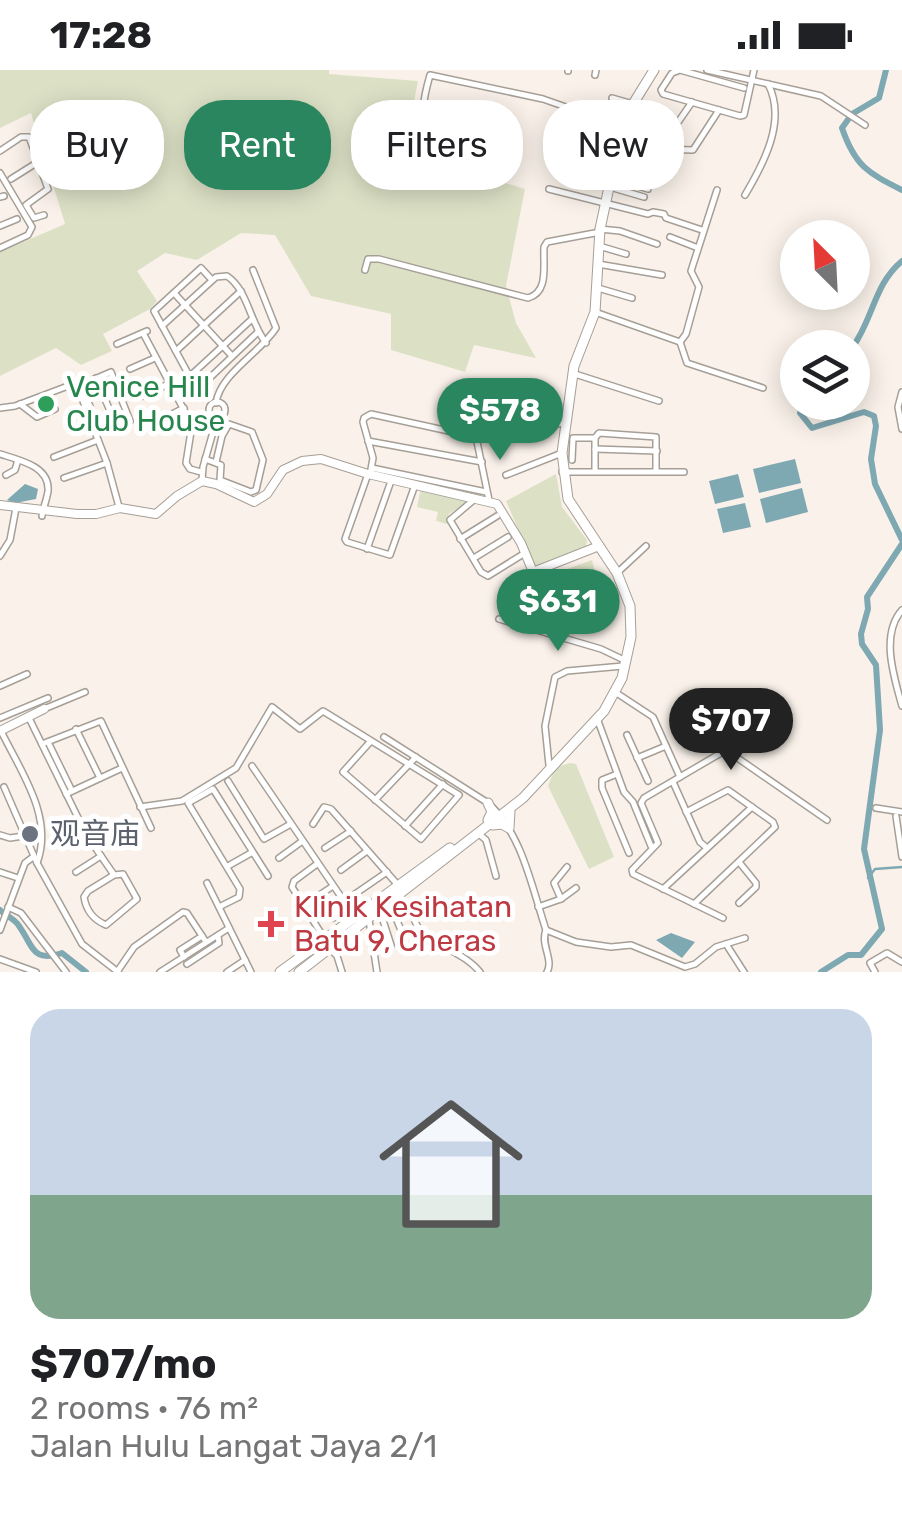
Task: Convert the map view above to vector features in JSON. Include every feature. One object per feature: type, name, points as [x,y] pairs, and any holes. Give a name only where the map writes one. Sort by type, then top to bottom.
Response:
[{"type":"main road","points":[[636,100],[656,70]]},
{"type":"main road","points":[[639,100],[656,70]]},
{"type":"main road","points":[[280,972],[368,917],[392,907],[479,834],[499,808],[616,696],[626,663],[631,610],[617,573],[571,506],[562,472],[572,373],[594,312],[600,231],[610,190]]},
{"type":"main road","points":[[490,823],[492,812],[548,766],[616,696]]},
{"type":"main road","points":[[499,808],[509,828]]},
{"type":"main road","points":[[303,971],[317,962],[327,944],[400,886],[490,823],[509,828]]},
{"type":"street","points":[[754,70],[748,89],[744,115],[740,116],[662,94],[661,90],[672,72],[680,70],[748,89],[766,83]]},
{"type":"street","points":[[710,70],[821,96],[865,125]]},
{"type":"street","points":[[743,78],[754,70]]},
{"type":"street","points":[[746,195],[772,142],[776,98],[754,70]]},
{"type":"street","points":[[423,100],[430,75],[546,100]]},
{"type":"street","points":[[743,78],[748,89]]},
{"type":"street","points":[[612,98],[619,100]]},
{"type":"street","points":[[684,114],[692,102]]},
{"type":"street","points":[[684,150],[693,150],[720,110]]},
{"type":"street","points":[[0,151],[26,135],[30,144]]},
{"type":"street","points":[[10,179],[30,167]]},
{"type":"street","points":[[0,173],[31,224],[29,233],[0,248]]},
{"type":"street","points":[[44,215],[34,218],[27,202],[46,190]]},
{"type":"street","points":[[553,190],[648,214],[664,214],[703,231]]},
{"type":"street","points":[[624,190],[644,196]]},
{"type":"street","points":[[680,342],[686,334],[699,287],[691,274],[717,190]]},
{"type":"street","points":[[0,226],[17,219]]},
{"type":"street","points":[[365,270],[368,259],[378,259],[528,298],[542,289],[547,242],[620,231],[656,244]]},
{"type":"street","points":[[670,237],[698,248]]},
{"type":"street","points":[[599,246],[626,254]]},
{"type":"street","points":[[598,264],[662,275]]},
{"type":"street","points":[[212,280],[201,268],[154,311],[197,390],[258,332]]},
{"type":"street","points":[[204,467],[217,418],[225,412],[219,403],[220,388],[266,343],[276,326],[253,270]]},
{"type":"street","points":[[162,326],[212,280],[226,276],[241,291],[266,343]]},
{"type":"street","points":[[598,288],[632,298]]},
{"type":"street","points":[[176,351],[241,291]]},
{"type":"street","points":[[174,293],[232,356]]},
{"type":"street","points":[[594,312],[680,342]]},
{"type":"street","points":[[190,376],[252,319]]},
{"type":"street","points":[[575,324],[588,326]]},
{"type":"street","points":[[117,344],[145,332],[192,426],[186,464],[204,467],[216,484],[254,502],[270,491],[283,470],[302,461],[329,460],[392,479],[476,498],[488,496]]},
{"type":"street","points":[[680,342],[687,363],[763,388]]},
{"type":"street","points":[[130,369],[156,358]]},
{"type":"street","points":[[0,408],[20,404],[79,381],[111,372],[130,421],[100,430],[79,381]]},
{"type":"street","points":[[572,373],[658,401]]},
{"type":"street","points":[[96,378],[116,425]]},
{"type":"street","points":[[79,381],[121,510]]},
{"type":"street","points":[[144,396],[170,383]]},
{"type":"street","points":[[902,392],[898,407],[902,429]]},
{"type":"street","points":[[217,418],[210,412],[219,403]]},
{"type":"street","points":[[495,403],[507,438],[537,427],[564,423]]},
{"type":"street","points":[[20,404],[37,417],[55,409]]},
{"type":"street","points":[[160,420],[184,408]]},
{"type":"street","points":[[416,484],[390,555],[345,539],[370,472],[364,422],[367,415],[476,437],[488,496]]},
{"type":"street","points":[[0,507],[42,514],[121,510],[160,514],[216,459],[229,424],[252,432],[264,460],[256,490],[251,492],[220,480],[222,464],[216,459]]},
{"type":"street","points":[[594,471],[599,434],[652,435],[657,440],[656,471]]},
{"type":"street","points":[[572,460],[573,438],[596,438]]},
{"type":"street","points":[[54,458],[98,440]]},
{"type":"street","points":[[368,441],[482,462]]},
{"type":"street","points":[[595,449],[657,451]]},
{"type":"street","points":[[506,475],[562,453]]},
{"type":"street","points":[[0,454],[32,465],[44,477],[48,492],[42,514]]},
{"type":"street","points":[[6,475],[15,470],[18,460]]},
{"type":"street","points":[[64,478],[107,462]]},
{"type":"street","points":[[370,472],[488,496],[503,510],[533,572],[598,550]]},
{"type":"street","points":[[562,472],[684,472]]},
{"type":"street","points":[[367,549],[392,479]]},
{"type":"street","points":[[476,498],[450,520],[485,576],[524,553]]},
{"type":"street","points":[[0,556],[10,540],[15,510]]},
{"type":"street","points":[[460,538],[497,516]]},
{"type":"street","points":[[474,558],[508,537]]},
{"type":"street","points":[[617,573],[646,546]]},
{"type":"street","points":[[902,610],[891,626],[890,640],[902,706]]},
{"type":"street","points":[[499,619],[601,648],[626,663]]},
{"type":"street","points":[[548,766],[545,726],[555,677],[568,671],[626,663]]},
{"type":"street","points":[[0,686],[26,674]]},
{"type":"street","points":[[37,857],[42,829],[37,804],[0,729],[86,692]]},
{"type":"street","points":[[616,696],[649,712],[680,777]]},
{"type":"street","points":[[0,718],[48,698]]},
{"type":"street","points":[[140,807],[182,802],[236,768],[272,707],[304,728],[323,712],[459,797],[421,838],[344,772],[370,742]]},
{"type":"street","points":[[604,711],[597,726],[602,741],[624,792],[634,802],[651,846]]},
{"type":"street","points":[[28,716],[45,743],[86,834],[113,874]]},
{"type":"street","points":[[45,743],[101,721],[119,771],[150,828]]},
{"type":"street","points":[[76,729],[100,778]]},
{"type":"street","points":[[596,735],[602,741]]},
{"type":"street","points":[[627,736],[648,781]]},
{"type":"street","points":[[384,737],[499,808]]},
{"type":"street","points":[[637,758],[666,746]]},
{"type":"street","points":[[724,918],[633,874],[632,870],[658,844],[641,804],[644,798],[726,750],[826,820]]},
{"type":"street","points":[[375,800],[416,757]]},
{"type":"street","points":[[252,766],[348,907]]},
{"type":"street","points":[[69,792],[119,771]]},
{"type":"street","points":[[617,774],[602,780],[602,788],[629,853]]},
{"type":"street","points":[[228,781],[264,839],[289,824]]},
{"type":"street","points":[[673,782],[706,848]]},
{"type":"street","points":[[404,826],[443,784]]},
{"type":"street","points":[[4,787],[23,836],[82,944],[118,972],[134,946],[186,912],[204,939]]},
{"type":"street","points":[[219,908],[241,893],[228,866],[187,805],[213,789],[268,876]]},
{"type":"street","points":[[686,812],[728,790],[776,827],[694,904]]},
{"type":"street","points":[[312,824],[328,807],[400,886]]},
{"type":"street","points":[[663,888],[752,807]]},
{"type":"street","points":[[876,808],[899,814],[902,857]]},
{"type":"street","points":[[509,828],[546,930],[544,944],[550,963],[547,972]]},
{"type":"street","points":[[325,848],[352,831]]},
{"type":"street","points":[[73,842],[86,834]]},
{"type":"street","points":[[479,834],[486,840],[496,876]]},
{"type":"street","points":[[0,835],[23,836]]},
{"type":"street","points":[[279,858],[302,842]]},
{"type":"street","points":[[341,870],[368,850]]},
{"type":"street","points":[[228,866],[252,852]]},
{"type":"street","points":[[0,927],[25,862],[37,857]]},
{"type":"street","points":[[76,872],[102,858]]},
{"type":"street","points":[[739,862],[756,882],[756,887],[739,903]]},
{"type":"street","points":[[317,864],[292,883],[337,956],[342,972]]},
{"type":"street","points":[[560,899],[554,883],[567,868]]},
{"type":"street","points":[[0,872],[18,878]]},
{"type":"street","points":[[334,918],[348,907],[355,894],[387,872]]},
{"type":"street","points":[[113,874],[123,874],[137,898],[106,925],[95,918],[84,897],[113,874]]},
{"type":"street","points":[[207,883],[251,972]]},
{"type":"street","points":[[303,906],[333,886]]},
{"type":"street","points":[[538,907],[576,888]]},
{"type":"street","points":[[377,972],[368,917],[408,903],[418,927],[480,972]]},
{"type":"street","points":[[392,907],[403,935]]},
{"type":"street","points":[[6,912],[22,913],[66,972]]},
{"type":"street","points":[[381,914],[391,945]]},
{"type":"street","points":[[184,959],[204,939],[229,928]]},
{"type":"street","points":[[546,930],[576,942],[611,948],[631,945],[690,966],[712,949],[746,938]]},
{"type":"street","points":[[160,972],[219,943],[217,935]]},
{"type":"street","points":[[726,944],[744,972]]},
{"type":"street","points":[[873,970],[870,963],[889,952],[902,962]]},
{"type":"street","points":[[0,959],[36,972]]},
{"type":"street","points":[[184,959],[193,972]]},
{"type":"street","points":[[227,972],[246,962]]},
{"type":"street","points":[[676,972],[677,964]]},
{"type":"green space","points":[[0,70],[329,70],[329,74],[418,81],[414,100],[351,100],[351,190],[525,189],[506,286],[516,323],[536,358],[474,345],[465,372],[391,350],[391,314],[311,296],[275,235],[241,233],[197,260],[165,253],[137,271],[157,301],[150,309],[103,334],[112,351],[81,365],[56,348],[0,376],[0,252],[65,224],[55,190],[164,190],[164,100],[30,100],[30,113],[0,128]]},
{"type":"green space","points":[[556,474],[562,507],[587,540],[586,547],[535,568],[506,501]]},
{"type":"green space","points":[[421,488],[470,500],[449,514],[447,524],[436,521],[438,512],[417,507]]},
{"type":"green space","points":[[592,560],[598,587],[564,593],[559,572]]},
{"type":"green space","points":[[576,764],[614,857],[589,869],[548,786],[555,768]]},
{"type":"water","points":[[795,459],[801,483],[759,493],[753,469]]},
{"type":"water","points":[[738,474],[744,497],[715,504],[709,481]]},
{"type":"water","points":[[25,484],[38,489],[36,499],[15,503],[7,500]]},
{"type":"water","points":[[802,488],[808,512],[766,523],[760,499]]},
{"type":"water","points":[[745,503],[751,527],[723,533],[717,509]]},
{"type":"water","points":[[671,933],[695,942],[682,958],[656,940]]},
{"type":"waterway","points":[[886,70],[879,98],[852,114],[842,128],[864,167],[902,190]]},
{"type":"waterway","points":[[863,330],[885,280],[902,261]]},
{"type":"waterway","points":[[870,414],[876,426],[871,459],[875,484],[902,540]]},
{"type":"waterway","points":[[806,420],[812,428],[838,420]]},
{"type":"waterway","points":[[821,972],[848,955],[861,955],[882,929],[864,849],[880,730],[876,665],[862,644],[861,634],[867,597],[902,544]]},
{"type":"waterway","points":[[868,878],[875,869],[902,867]]},
{"type":"waterway","points":[[0,910],[17,924],[39,954],[62,953],[86,972]]},
{"type":"place","name":"Venice Hill Club House","points":[[46,404]]},
{"type":"place","name":"观音庙","points":[[30,834]]},
{"type":"place","name":"Klinik Kesihatan Batu 9, Cheras","points":[[271,924]]}]
